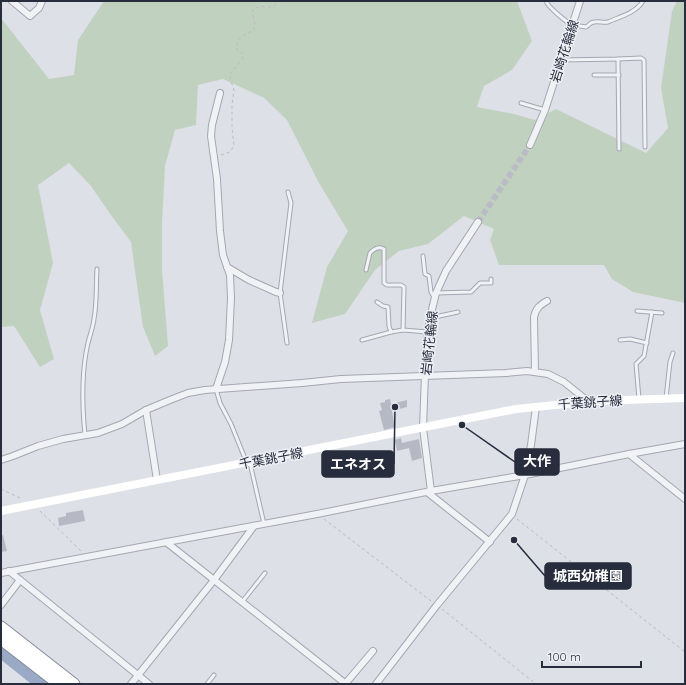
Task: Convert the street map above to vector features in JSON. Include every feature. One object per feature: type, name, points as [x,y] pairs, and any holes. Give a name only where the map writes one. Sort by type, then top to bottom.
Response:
[{"type":"highway","points":[[1,627],[74,684]]},
{"type":"highway","points":[[1,639],[59,684]]},
{"type":"street","points":[[12,1],[30,16],[39,8],[42,1]]},
{"type":"street","name":"岩崎花輪線","points":[[530,145],[545,110],[580,1]]},
{"type":"street","points":[[216,389],[225,362],[229,340],[231,298],[230,275],[223,255],[220,231],[215,157],[211,136],[212,125],[220,93]]},
{"type":"street","name":"岩崎花輪線","points":[[429,492],[423,428],[426,347],[430,318],[436,296],[446,271],[478,222]]},
{"type":"street","points":[[227,267],[249,280],[280,293]]},
{"type":"street","points":[[535,372],[534,317],[539,306],[547,301]]},
{"type":"street","points":[[1,460],[38,446],[63,439],[98,433],[122,424],[146,410],[170,400],[188,393],[205,390],[341,379],[527,371],[548,374],[564,382],[584,398],[592,402]]},
{"type":"street","name":"千葉銚子線","points":[[1,511],[516,409],[592,402],[685,398]]},
{"type":"street","points":[[376,684],[437,605],[512,514],[525,475],[531,445],[536,406]]},
{"type":"street","points":[[146,410],[157,480]]},
{"type":"street","points":[[1,573],[685,444]]},
{"type":"street","points":[[629,454],[685,499]]},
{"type":"street","points":[[429,492],[490,542]]},
{"type":"street","points":[[132,684],[214,580],[254,526]]},
{"type":"street","points":[[166,542],[345,684],[372,651]]},
{"type":"street","points":[[9,571],[148,684]]},
{"type":"street","points":[[1,605],[20,580]]},
{"type":"lane","points":[[546,1],[555,11],[572,25],[586,27],[592,22],[608,22],[636,9],[643,1]]},
{"type":"lane","points":[[561,60],[641,58],[644,60],[645,147]]},
{"type":"lane","points":[[618,59],[619,149]]},
{"type":"lane","points":[[594,75],[619,75]]},
{"type":"lane","points":[[521,104],[545,110]]},
{"type":"lane","points":[[287,343],[280,293],[291,203],[288,192]]},
{"type":"lane","points":[[366,270],[370,253],[380,247],[384,249],[384,283],[386,285],[404,286],[403,330]]},
{"type":"lane","points":[[423,256],[425,274],[428,276],[431,292],[436,296],[471,292],[480,283],[491,283],[491,279]]},
{"type":"lane","points":[[86,435],[83,419],[83,371],[94,319],[97,269]]},
{"type":"lane","points":[[377,302],[388,307],[389,326],[391,332]]},
{"type":"lane","points":[[638,311],[662,313]]},
{"type":"lane","points":[[430,318],[458,312]]},
{"type":"lane","points":[[639,399],[636,364],[644,356],[652,312]]},
{"type":"lane","points":[[362,340],[403,330],[428,332]]},
{"type":"lane","points":[[620,340],[630,339],[647,343]]},
{"type":"lane","points":[[666,399],[670,362],[673,353]]},
{"type":"lane","points":[[216,389],[220,403],[248,462],[264,524]]},
{"type":"lane","points":[[242,602],[265,573]]},
{"type":"lane","points":[[207,684],[214,675]]},
{"type":"path","points":[[215,157],[230,152],[234,146],[232,128],[232,104],[234,90],[230,74],[243,58],[241,52],[236,49],[236,45],[241,36],[253,31],[255,28],[252,13],[254,8],[273,7],[276,1]]},
{"type":"path","points":[[1,489],[33,504],[87,557]]},
{"type":"path","points":[[317,514],[437,605],[536,684]]},
{"type":"path","points":[[512,514],[685,652]]},
{"type":"green space","points":[[104,1],[517,1],[532,41],[512,70],[484,86],[477,107],[514,114],[535,120],[556,109],[646,153],[668,128],[661,88],[672,11],[677,1],[685,1],[685,303],[633,292],[612,279],[604,265],[499,265],[490,240],[494,229],[464,216],[428,244],[399,251],[375,270],[345,314],[312,323],[327,267],[348,231],[319,183],[287,120],[264,98],[223,79],[198,85],[196,125],[175,130],[165,166],[162,223],[162,269],[168,346],[155,356],[143,327],[131,242],[91,186],[69,163],[38,185],[53,263],[40,310],[54,359],[40,367],[14,326],[1,327],[1,18],[49,79],[74,75],[78,40]]},
{"type":"building","points":[[390,399],[391,404],[407,400],[407,407],[392,411],[395,427],[384,430],[379,411],[382,410],[380,403]]},
{"type":"building","points":[[401,438],[402,443],[419,439],[422,458],[412,461],[409,448],[397,451],[395,440]]},
{"type":"building","points":[[83,510],[85,521],[59,526],[58,518],[66,516],[66,513]]},
{"type":"building","points":[[3,535],[7,551],[1,552],[1,536]]},
{"type":"waterway","points":[[1,652],[41,684]]},
{"type":"tunnel","points":[[478,222],[530,145]]},
{"type":"place","name":"エネオス","points":[[395,407]]},
{"type":"place","name":"大作","points":[[462,425]]},
{"type":"place","name":"城西幼稚園","points":[[514,540]]}]
